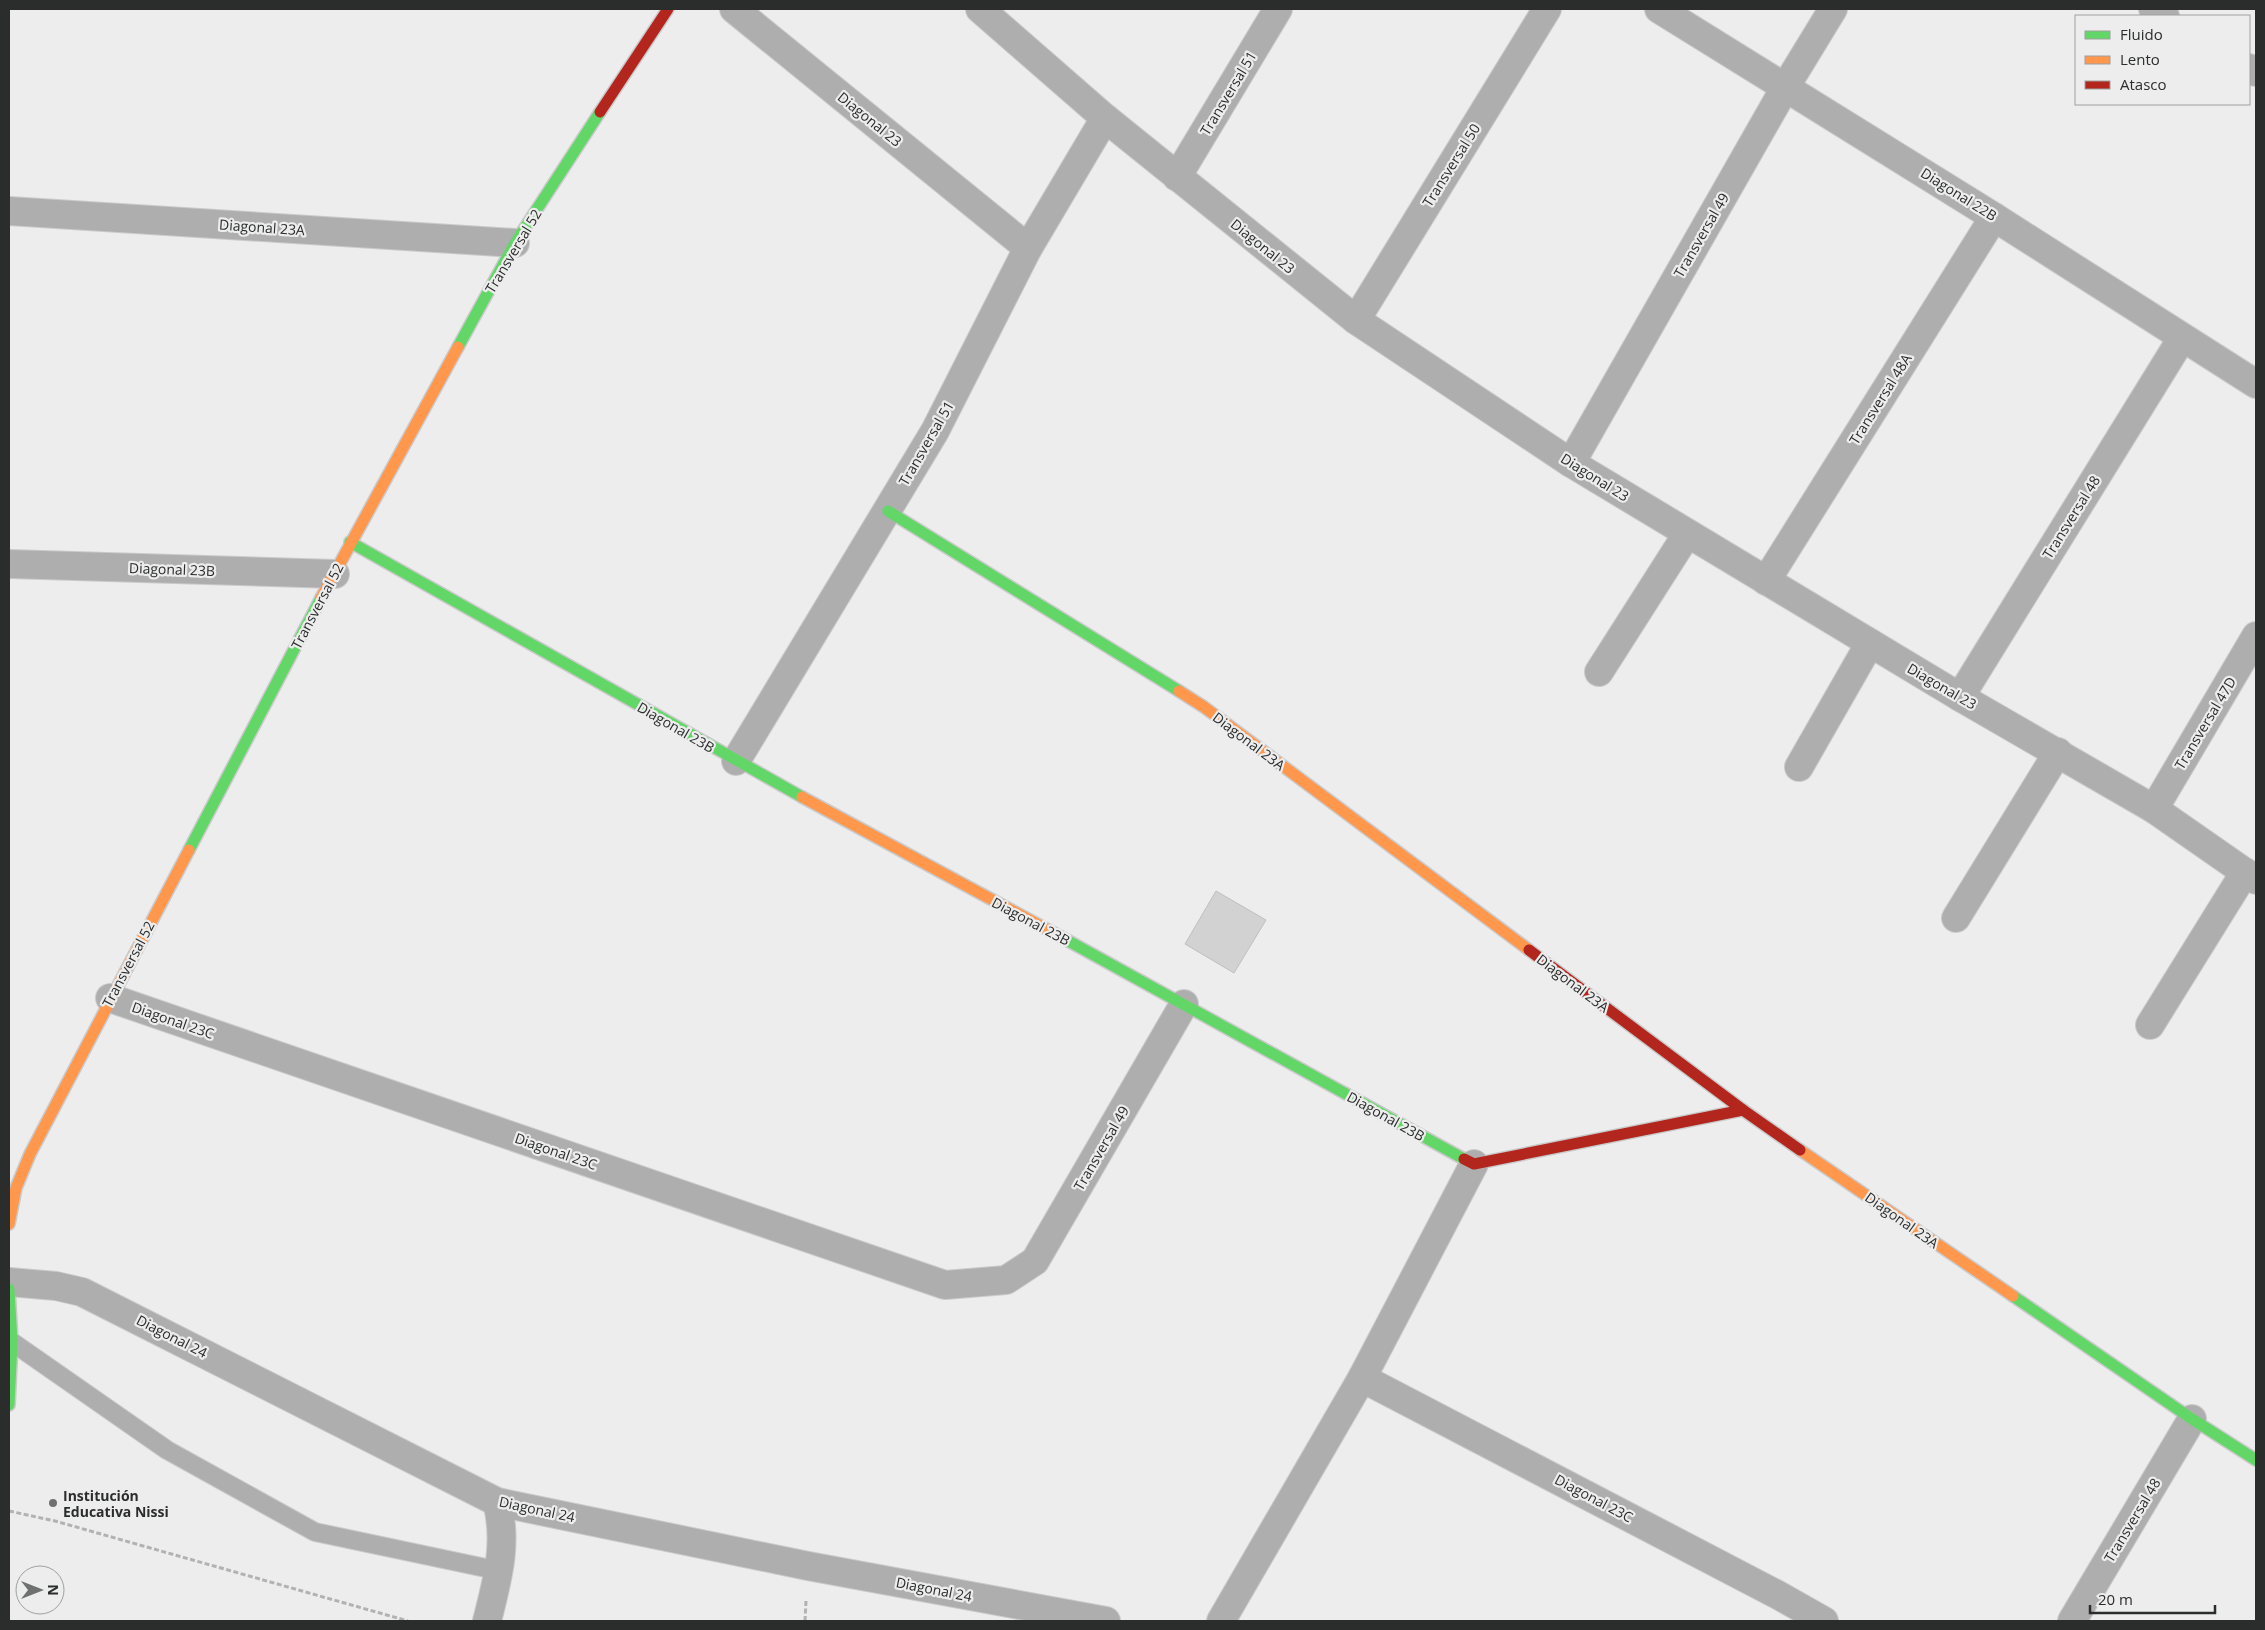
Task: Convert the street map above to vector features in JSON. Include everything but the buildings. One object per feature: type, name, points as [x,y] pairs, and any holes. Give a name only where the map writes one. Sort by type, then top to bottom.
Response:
[{"type":"street","name":"Transversal 52","points":[[9,1213],[19,1176],[110,998],[335,574],[350,542],[515,243],[668,9]]},
{"type":"street","name":"Diagonal 23","points":[[734,9],[1028,248]]},
{"type":"street","name":"Diagonal 23","points":[[980,9],[1006,18],[1105,118],[1356,320],[1571,463],[1870,643],[2154,809],[2251,876]]},
{"type":"street","name":"Transversal 51","points":[[1178,178],[1278,9]]},
{"type":"street","name":"Transversal 50","points":[[1356,320],[1547,9]]},
{"type":"street","name":"Diagonal 22B","points":[[1659,9],[1786,86],[2256,384]]},
{"type":"street","name":"Transversal 49","points":[[1571,463],[1786,86],[1833,9]]},
{"type":"street","name":"Transversal 51","points":[[736,761],[935,432],[1028,248],[1105,118]]},
{"type":"street","name":"Diagonal 23A","points":[[9,211],[515,243]]},
{"type":"street","name":"Transversal 48A","points":[[1766,581],[1994,217]]},
{"type":"street","name":"Transversal 48","points":[[1960,696],[2182,338]]},
{"type":"street","name":"Diagonal 23A","points":[[888,511],[1204,708],[1743,1110],[2192,1420],[2256,1460]]},
{"type":"street","points":[[1599,672],[1687,534]]},
{"type":"street","name":"Diagonal 23B","points":[[350,542],[736,761],[1474,1164]]},
{"type":"street","name":"Diagonal 23B","points":[[9,564],[335,574]]},
{"type":"street","name":"Transversal 47D","points":[[2154,809],[2256,636]]},
{"type":"street","points":[[1799,766],[1870,643]]},
{"type":"street","points":[[1956,918],[2058,752]]},
{"type":"street","points":[[2150,1025],[2251,876]]},
{"type":"street","name":"Diagonal 23C","points":[[110,998],[945,1285],[1006,1280]]},
{"type":"street","name":"Transversal 49","points":[[1006,1280],[1035,1261],[1184,1004]]},
{"type":"street","points":[[1221,1621],[1362,1378],[1474,1164],[1743,1110]]},
{"type":"street","name":"Diagonal 24","points":[[9,1282],[56,1286],[82,1292],[497,1502],[808,1566],[1106,1621]]},
{"type":"street","points":[[9,1289],[11,1342],[9,1406]]},
{"type":"street","name":"Diagonal 23C","points":[[1362,1378],[1778,1594],[1824,1621]]},
{"type":"street","name":"Transversal 48","points":[[2072,1621],[2192,1420]]},
{"type":"street","points":[[487,1621],[500,1571],[503,1540],[497,1502]]},
{"type":"street","points":[[1778,1594],[1779,1621]]},
{"type":"lane","points":[[11,1342],[167,1450],[316,1532],[500,1571]]},
{"type":"path","points":[[9,1511],[65,1524],[408,1621]]},
{"type":"traffic: fast","points":[[458,347],[515,243],[600,112]]},
{"type":"traffic: fast","points":[[888,511],[1179,691]]},
{"type":"traffic: fast","points":[[350,542],[802,797]]},
{"type":"traffic: fast","points":[[189,850],[321,598]]},
{"type":"traffic: fast","points":[[1063,938],[1464,1159]]},
{"type":"traffic: fast","points":[[9,1289],[12,1342],[9,1405]]},
{"type":"traffic: fast","points":[[2013,1296],[2192,1419],[2256,1460]]},
{"type":"traffic: slow","points":[[321,598],[458,347]]},
{"type":"traffic: slow","points":[[1179,691],[1204,707],[1529,950]]},
{"type":"traffic: slow","points":[[802,797],[1063,938]]},
{"type":"traffic: slow","points":[[9,1224],[16,1188],[30,1154],[189,850]]},
{"type":"traffic: slow","points":[[1800,1150],[2013,1296]]},
{"type":"traffic: jam","points":[[600,112],[668,9]]},
{"type":"traffic: jam","points":[[1529,950],[1743,1110],[1800,1150]]},
{"type":"traffic: jam","points":[[1464,1159],[1474,1164],[1743,1110]]},
{"type":"place","name":"Institución Educativa Nissi","points":[[53,1503]]}]
